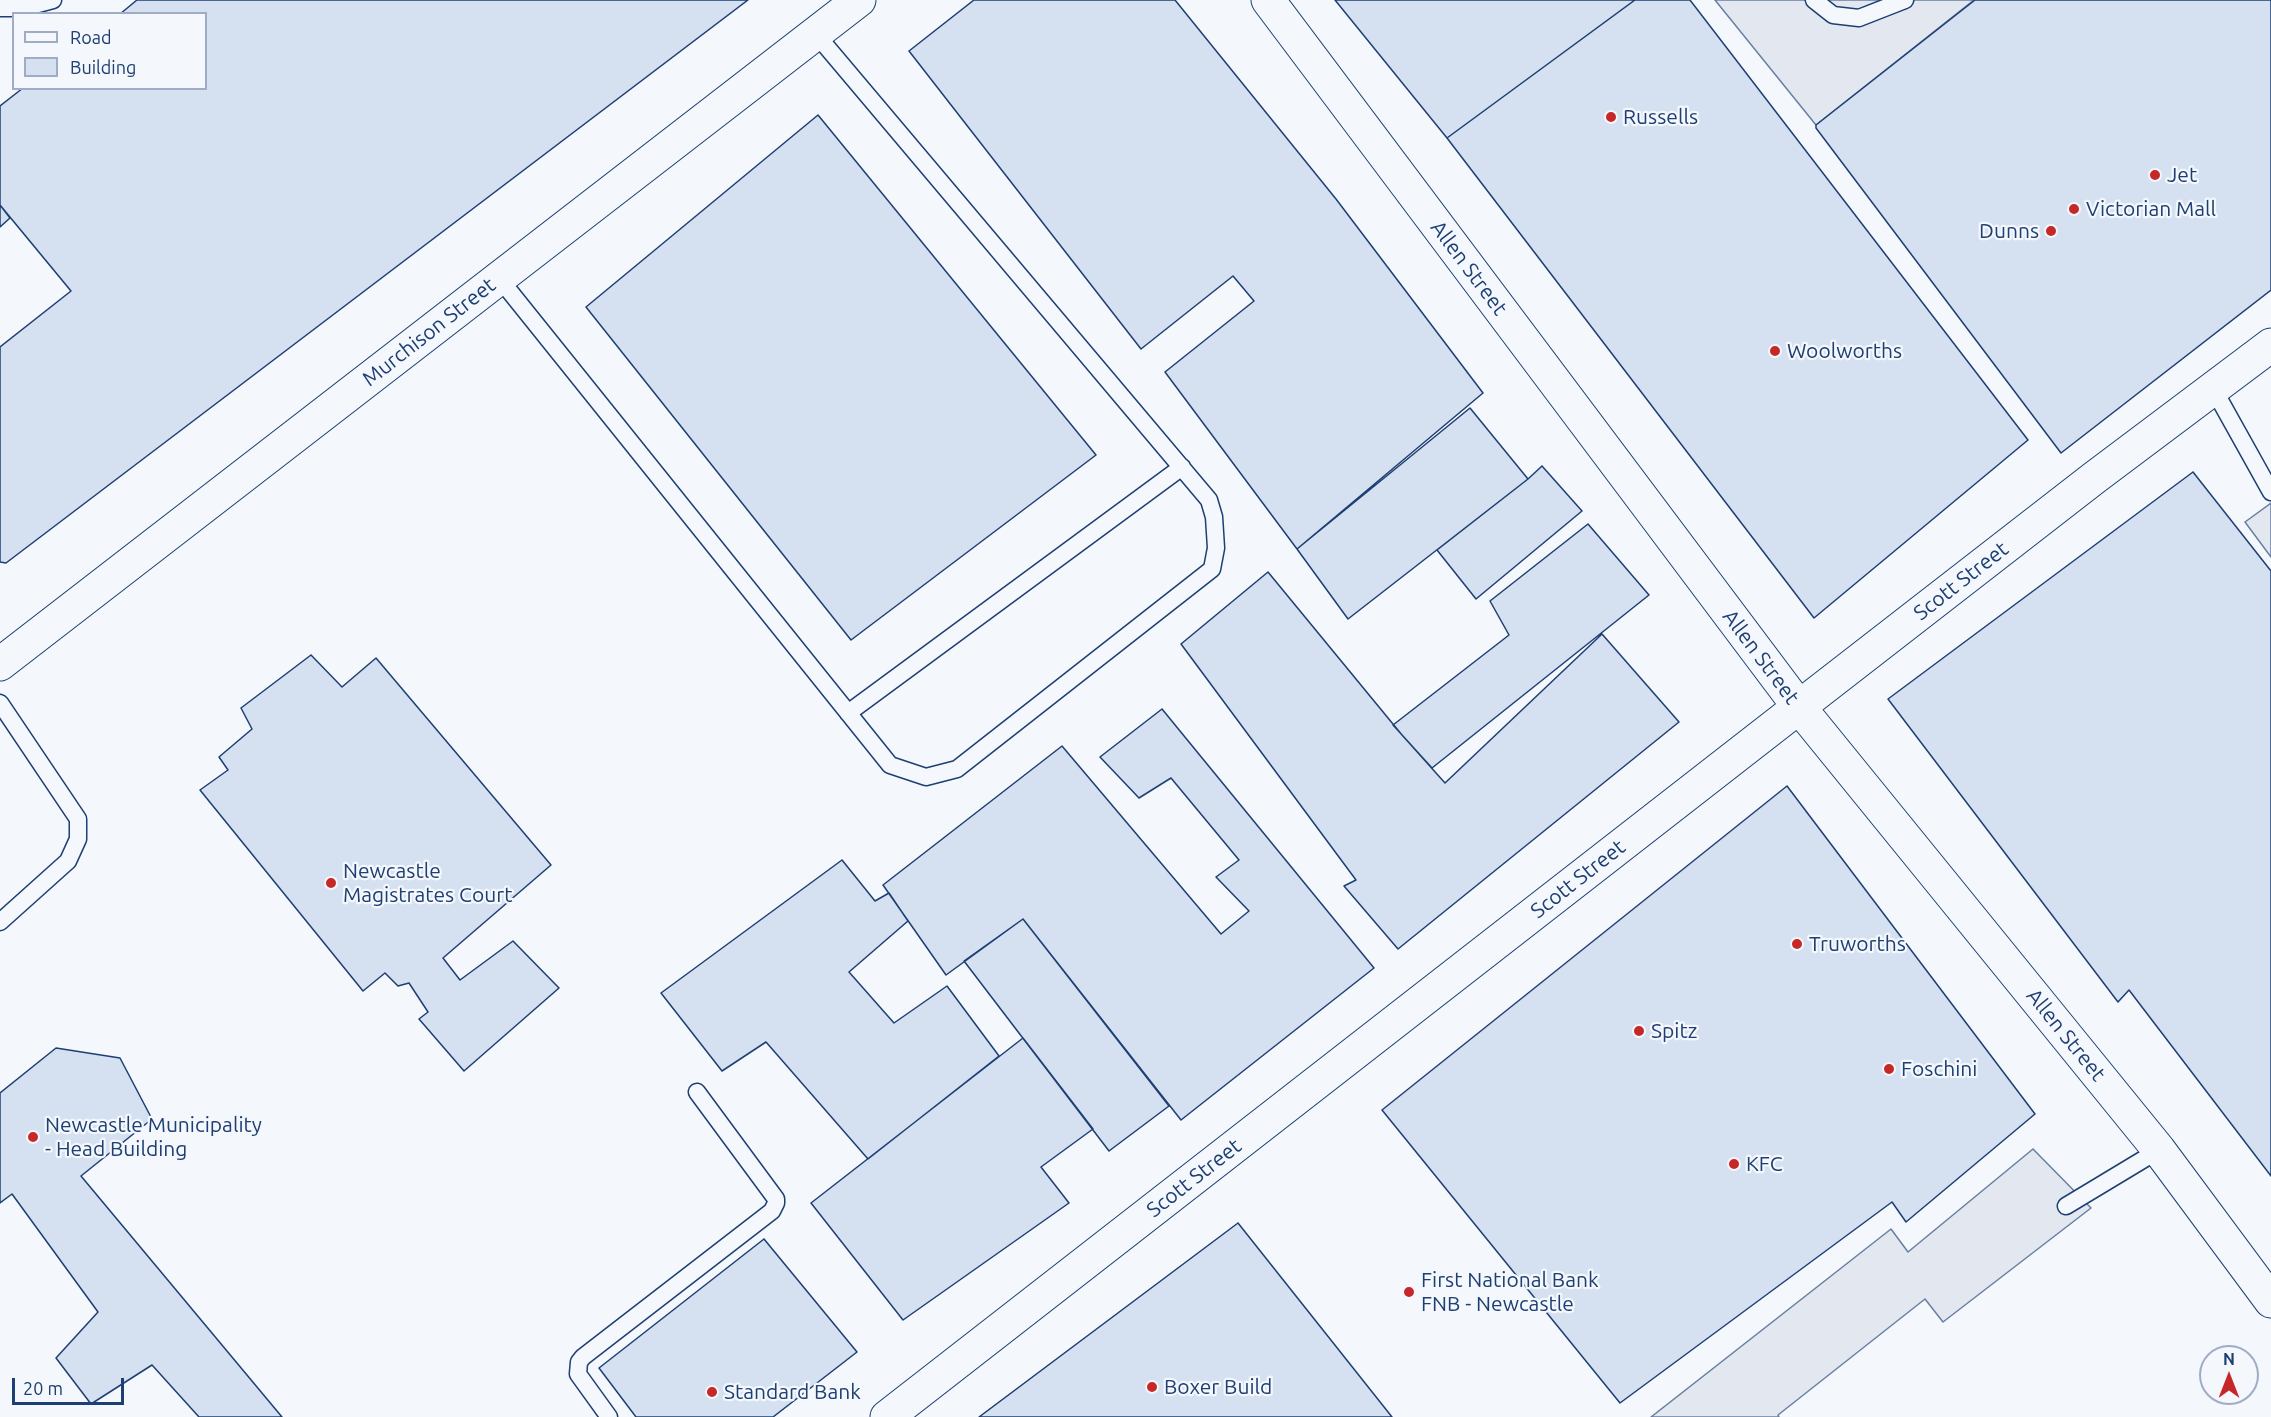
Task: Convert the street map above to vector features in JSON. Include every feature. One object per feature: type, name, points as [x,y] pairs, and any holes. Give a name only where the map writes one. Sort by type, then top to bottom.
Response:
[{"type":"street","name":"Murchison Street","points":[[0,664],[859,0]]},
{"type":"street","name":"Allen Street","points":[[1268,0],[1799,707],[2159,1150],[2271,1301]]},
{"type":"street","name":"Scott Street","points":[[887,1417],[1799,707],[2271,345]]},
{"type":"lane","points":[[0,8],[23,8],[53,0]]},
{"type":"lane","points":[[1814,0],[1833,15],[1859,18],[1905,0]]},
{"type":"lane","points":[[500,278],[890,765],[926,777],[957,769],[1212,568],[1216,548],[1214,517],[1209,500],[1182,467],[815,33]]},
{"type":"lane","points":[[2213,388],[2271,492]]},
{"type":"lane","points":[[848,713],[1182,467]]},
{"type":"lane","points":[[0,703],[78,819],[78,839],[68,861],[0,922]]},
{"type":"lane","points":[[609,1417],[578,1374],[579,1362],[772,1210],[776,1203],[776,1199],[697,1092]]},
{"type":"lane","points":[[2066,1206],[2159,1150]]},
{"type":"shaded area","points":[[1715,0],[1974,0],[1816,125]]},
{"type":"shaded area","points":[[2271,503],[2271,557],[2245,522]]},
{"type":"shaded area","points":[[2033,1149],[2091,1208],[1943,1322],[1925,1299],[1778,1415],[1779,1417],[1651,1417],[1891,1229],[1908,1252]]},
{"type":"building","points":[[137,0],[748,0],[6,563],[0,562],[0,347],[71,291],[0,205],[0,106],[20,90],[207,90],[207,12],[122,12]]},
{"type":"building","points":[[974,0],[1175,0],[1336,199],[1483,393],[1297,549],[1165,372],[1254,301],[1233,276],[1141,349],[909,51]]},
{"type":"building","points":[[1335,0],[1635,0],[1447,138]]},
{"type":"building","points":[[1635,0],[1690,0],[2028,440],[1814,618],[1447,138]]},
{"type":"building","name":"Victorian Mall","points":[[1975,0],[2271,0],[2271,290],[2061,453],[1816,128],[1816,125]]},
{"type":"building","points":[[818,115],[1096,455],[851,640],[586,307]]},
{"type":"building","points":[[0,205],[10,218],[0,227]]},
{"type":"building","points":[[1470,408],[1528,479],[1348,619],[1297,549]]},
{"type":"building","points":[[1542,466],[1582,511],[1476,599],[1437,550]]},
{"type":"building","points":[[2193,472],[2271,571],[2271,1176],[2129,990],[2118,1002],[1888,699]]},
{"type":"building","points":[[1588,524],[1649,595],[1432,768],[1393,725],[1509,635],[1490,601]]},
{"type":"building","points":[[1268,572],[1402,735],[1445,783],[1602,634],[1679,722],[1398,949],[1344,886],[1356,880],[1181,644]]},
{"type":"building","points":[[311,655],[342,687],[376,658],[551,865],[443,958],[460,980],[513,941],[559,988],[464,1071],[419,1019],[428,1012],[409,983],[398,986],[385,973],[363,991],[200,790],[228,770],[219,757],[252,729],[241,708]]},
{"type":"building","points":[[1162,709],[1374,968],[1181,1120],[1023,919],[946,975],[883,885],[1062,746],[1221,934],[1249,911],[1216,877],[1239,860],[1171,778],[1139,798],[1100,757]]},
{"type":"building","points":[[1787,786],[2035,1114],[1906,1222],[1892,1202],[1620,1403],[1382,1110]]},
{"type":"building","points":[[842,860],[875,901],[889,893],[908,921],[849,972],[894,1023],[947,986],[999,1056],[868,1159],[766,1042],[722,1071],[661,993]]},
{"type":"building","points":[[1023,919],[1169,1106],[1109,1151],[964,961]]},
{"type":"building","points":[[1023,1038],[1093,1129],[1041,1167],[1069,1203],[903,1320],[811,1203]]},
{"type":"building","points":[[56,1048],[120,1058],[152,1119],[81,1176],[282,1417],[199,1417],[152,1365],[91,1404],[56,1358],[98,1312],[12,1194],[0,1203],[0,1093]]},
{"type":"building","points":[[1238,1223],[1392,1417],[979,1417]]},
{"type":"building","points":[[764,1239],[857,1352],[773,1417],[636,1417],[599,1368]]},
{"type":"place","name":"Russells","points":[[1611,117]]},
{"type":"place","name":"Jet","points":[[2155,175]]},
{"type":"place","name":"Victorian Mall","points":[[2074,209]]},
{"type":"place","name":"Dunns","points":[[2051,231]]},
{"type":"place","name":"Woolworths","points":[[1775,351]]},
{"type":"place","name":"Newcastle Magistrates Court","points":[[331,883]]},
{"type":"place","name":"Truworths","points":[[1797,944]]},
{"type":"place","name":"Spitz","points":[[1639,1031]]},
{"type":"place","name":"Foschini","points":[[1889,1069]]},
{"type":"place","name":"Newcastle Municipality - Head Building","points":[[33,1137]]},
{"type":"place","name":"KFC","points":[[1734,1164]]},
{"type":"place","name":"First National Bank FNB - Newcastle","points":[[1409,1292]]},
{"type":"place","name":"Boxer Build","points":[[1152,1387]]},
{"type":"place","name":"Standard Bank","points":[[712,1392]]}]
